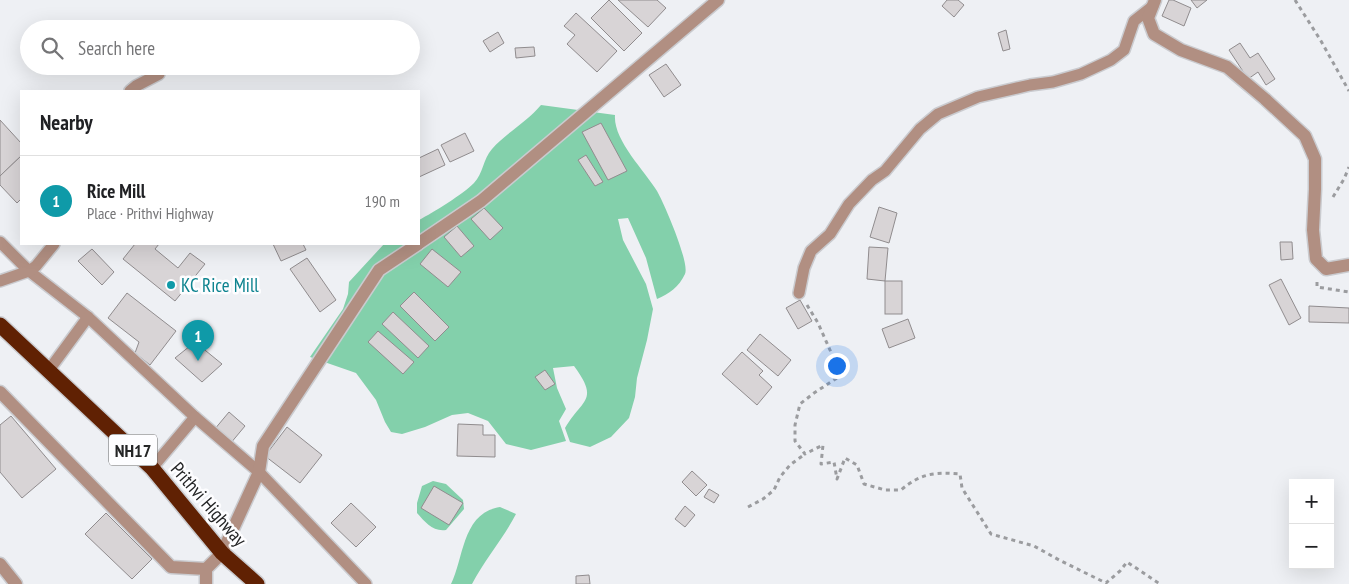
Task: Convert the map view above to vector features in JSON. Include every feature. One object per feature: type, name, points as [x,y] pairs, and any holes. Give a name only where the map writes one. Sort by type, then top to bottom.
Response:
[{"type":"highway","name":"Prithvi Highway","points":[[0,325],[152,468],[222,553],[257,584]]},
{"type":"street","points":[[420,242],[481,201],[718,0]]},
{"type":"street","points":[[1154,3],[1148,18],[1154,34],[1181,50],[1227,67],[1305,136],[1315,159],[1313,230],[1316,259],[1326,269],[1349,265]]},
{"type":"street","points":[[206,584],[206,569],[222,553],[259,472],[263,446],[379,270],[415,245]]},
{"type":"street","points":[[0,392],[171,567],[206,569]]},
{"type":"street","points":[[0,564],[16,584]]},
{"type":"lane","points":[[799,293],[804,268],[811,251],[830,234],[849,204],[872,180],[886,171],[920,129],[938,114],[978,97],[1030,85],[1053,82],[1081,74],[1111,60],[1124,50],[1134,21],[1154,3]]},
{"type":"lane","points":[[131,90],[157,75]]},
{"type":"lane","points":[[0,242],[30,271],[88,317],[195,417],[259,472],[366,584]]},
{"type":"lane","points":[[0,281],[30,271],[53,245]]},
{"type":"lane","points":[[49,370],[88,317]]},
{"type":"lane","points":[[152,468],[195,417]]},
{"type":"path","points":[[1294,0],[1321,41],[1349,91]]},
{"type":"path","points":[[805,454],[795,442],[795,425],[800,404],[837,378],[834,359],[818,323]]},
{"type":"path","points":[[748,507],[763,499],[774,490],[790,465],[805,454],[823,445],[821,464],[834,462],[837,479],[845,458],[858,465],[864,484],[885,490],[901,490],[930,473],[960,474],[962,488],[991,534],[1034,546],[1106,583],[1127,562],[1160,584]]},
{"type":"green space","points":[[541,105],[615,115],[616,125],[624,144],[657,191],[676,233],[684,258],[685,274],[673,290],[657,299],[646,258],[628,218],[618,219],[623,240],[646,284],[653,309],[629,418],[611,437],[590,447],[570,442],[565,428],[586,399],[587,393],[586,386],[574,366],[553,368],[557,388],[566,409],[559,421],[566,441],[531,450],[506,444],[488,421],[468,413],[452,415],[425,427],[402,434],[391,432],[376,400],[356,373],[310,357],[343,309],[348,294],[349,282],[383,245],[420,245],[420,219],[469,188],[477,179],[492,149]]},
{"type":"green space","points":[[433,481],[446,484],[463,500],[464,509],[446,530],[433,528],[417,513],[417,503],[422,486]]},
{"type":"green space","points":[[500,507],[516,514],[472,584],[451,584],[471,527],[478,518],[488,511]]},
{"type":"building","points":[[609,0],[642,33],[624,51],[591,18]]},
{"type":"building","points":[[618,0],[657,0],[666,8],[648,27]]},
{"type":"building","points":[[947,0],[958,0],[964,5],[954,17],[942,6]]},
{"type":"building","points":[[1169,0],[1191,8],[1184,26],[1162,16]]},
{"type":"building","points":[[1191,0],[1207,0],[1197,8]]},
{"type":"building","points":[[576,13],[617,51],[597,72],[567,44],[575,35],[564,26]]},
{"type":"building","points":[[1006,30],[1010,49],[1003,51],[998,33]]},
{"type":"building","points":[[498,32],[504,43],[490,52],[483,41]]},
{"type":"building","points":[[1240,43],[1250,58],[1258,53],[1275,79],[1266,85],[1258,72],[1248,79],[1229,50]]},
{"type":"building","points":[[534,47],[535,56],[516,58],[515,48]]},
{"type":"building","points":[[666,64],[681,85],[664,97],[649,75]]},
{"type":"building","points":[[0,120],[20,142],[20,157],[0,176]]},
{"type":"building","points":[[601,123],[627,171],[608,180],[582,132]]},
{"type":"building","points":[[465,133],[474,151],[450,162],[441,145]]},
{"type":"building","points":[[438,149],[445,165],[420,177],[420,158]]},
{"type":"building","points":[[586,155],[603,182],[595,186],[578,160]]},
{"type":"building","points":[[20,157],[20,200],[17,203],[0,185],[0,176]]},
{"type":"building","points":[[879,207],[897,213],[889,243],[870,237]]},
{"type":"building","points":[[484,208],[503,228],[490,240],[471,219]]},
{"type":"building","points":[[457,226],[474,246],[461,257],[444,237]]},
{"type":"building","points":[[1280,242],[1292,242],[1293,259],[1281,260]]},
{"type":"building","name":"KC Rice Mill","points":[[134,245],[158,245],[155,249],[178,268],[190,253],[205,264],[175,301],[123,259]]},
{"type":"building","points":[[273,245],[304,245],[306,250],[281,261]]},
{"type":"building","points":[[869,247],[888,248],[885,281],[867,279]]},
{"type":"building","points":[[92,249],[114,272],[102,285],[78,261]]},
{"type":"building","points":[[432,249],[461,272],[448,287],[420,264]]},
{"type":"building","points":[[307,258],[336,300],[320,312],[290,269]]},
{"type":"building","points":[[1281,279],[1301,318],[1289,325],[1269,285]]},
{"type":"building","points":[[885,281],[902,281],[902,314],[885,314]]},
{"type":"building","points":[[414,292],[449,327],[435,341],[400,306]]},
{"type":"building","points":[[127,293],[176,331],[150,365],[135,353],[139,342],[108,318]]},
{"type":"building","points":[[800,300],[812,321],[798,329],[786,308]]},
{"type":"building","points":[[1309,306],[1349,308],[1349,323],[1309,322]]},
{"type":"building","points":[[393,312],[429,346],[418,358],[382,324]]},
{"type":"building","points":[[908,319],[915,338],[889,348],[882,329]]},
{"type":"building","points":[[378,331],[414,362],[403,374],[368,342]]},
{"type":"building","points":[[760,334],[791,360],[778,376],[747,350]]},
{"type":"building","points":[[195,342],[222,364],[202,382],[175,358]]},
{"type":"building","points":[[742,352],[763,371],[759,375],[772,387],[757,405],[722,374]]},
{"type":"building","points":[[545,370],[555,384],[545,390],[535,377]]},
{"type":"building","points":[[229,412],[245,426],[230,444],[214,430]]},
{"type":"building","points":[[11,416],[56,469],[22,498],[0,472],[0,425]]},
{"type":"building","points":[[458,424],[483,425],[483,435],[495,435],[495,457],[457,456]]},
{"type":"building","points":[[287,427],[322,455],[300,483],[265,456]]},
{"type":"building","points":[[692,471],[707,485],[696,496],[682,482]]},
{"type":"building","points":[[434,486],[463,503],[449,525],[421,508]]},
{"type":"building","points":[[709,489],[719,495],[714,503],[704,497]]},
{"type":"building","points":[[351,503],[376,527],[356,547],[331,523]]},
{"type":"building","points":[[685,506],[695,515],[685,527],[675,519]]},
{"type":"building","points":[[106,513],[152,559],[132,579],[85,534]]},
{"type":"building","points":[[589,575],[590,584],[576,584],[576,576]]},
{"type":"place","name":"KC Rice Mill","points":[[171,285]]},
{"type":"place","name":"Rice Mill","points":[[198,361]]}]
